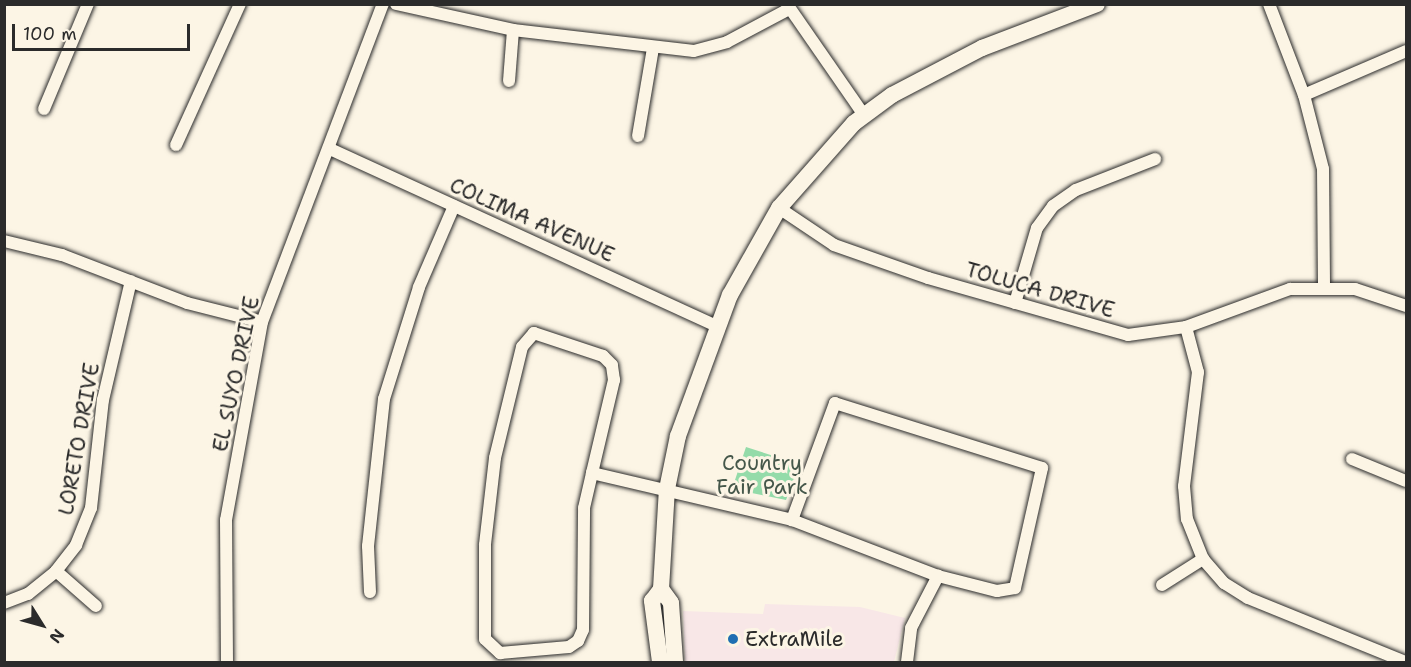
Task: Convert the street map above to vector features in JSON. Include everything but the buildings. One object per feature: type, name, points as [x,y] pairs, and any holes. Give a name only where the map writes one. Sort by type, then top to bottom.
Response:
[{"type":"street","points":[[44,109],[88,4]]},
{"type":"street","points":[[176,145],[240,4]]},
{"type":"street","name":"EL SUYO DRIVE","points":[[227,663],[226,520],[262,322],[302,208],[330,149],[383,4]]},
{"type":"street","points":[[396,4],[513,30],[694,51],[727,42],[788,7],[864,115]]},
{"type":"street","points":[[660,663],[652,602],[662,589],[667,489],[678,436],[717,326],[778,208],[864,115],[934,69],[1097,4]]},
{"type":"street","points":[[1269,4],[1304,95],[1323,169],[1324,286]]},
{"type":"street","points":[[509,81],[513,30]]},
{"type":"street","points":[[638,136],[653,48]]},
{"type":"street","points":[[1304,95],[1407,51]]},
{"type":"street","name":"COLIMA AVENUE","points":[[330,149],[717,326]]},
{"type":"street","points":[[1015,303],[1037,228],[1053,206],[1076,190],[1155,159]]},
{"type":"street","points":[[370,592],[368,546],[384,399],[419,287],[454,206]]},
{"type":"street","name":"TOLUCA DRIVE","points":[[778,208],[834,245],[1015,303],[1128,335],[1186,327],[1290,289],[1324,286],[1407,306]]},
{"type":"street","points":[[4,241],[62,255],[131,281],[262,322]]},
{"type":"street","name":"LORETO DRIVE","points":[[4,603],[28,594],[56,571],[76,545],[91,508],[103,400],[131,281]]},
{"type":"street","points":[[1186,327],[1198,372],[1184,486],[1187,519],[1203,559],[1224,583],[1248,598],[1407,662]]},
{"type":"street","points":[[534,333],[603,356],[612,365],[614,380],[592,473],[584,508],[583,630],[578,641],[569,647],[500,653],[485,639],[488,524],[503,425],[522,347],[534,333]]},
{"type":"street","points":[[592,473],[792,520],[938,576],[996,591],[1015,588],[1042,468],[835,403],[792,520]]},
{"type":"street","points":[[1352,459],[1407,481]]},
{"type":"street","points":[[1162,585],[1203,559]]},
{"type":"street","points":[[56,571],[96,606]]},
{"type":"street","points":[[907,663],[911,628],[938,576]]},
{"type":"street","points":[[662,589],[671,603],[675,663]]},
{"type":"shaded area","points":[[765,604],[860,607],[905,618],[894,662],[685,662],[683,611],[763,614]]},
{"type":"green space","name":"Country Fair Park","points":[[746,447],[799,464],[786,500],[732,489]]},
{"type":"place","name":"ExtraMile","points":[[733,639]]}]
